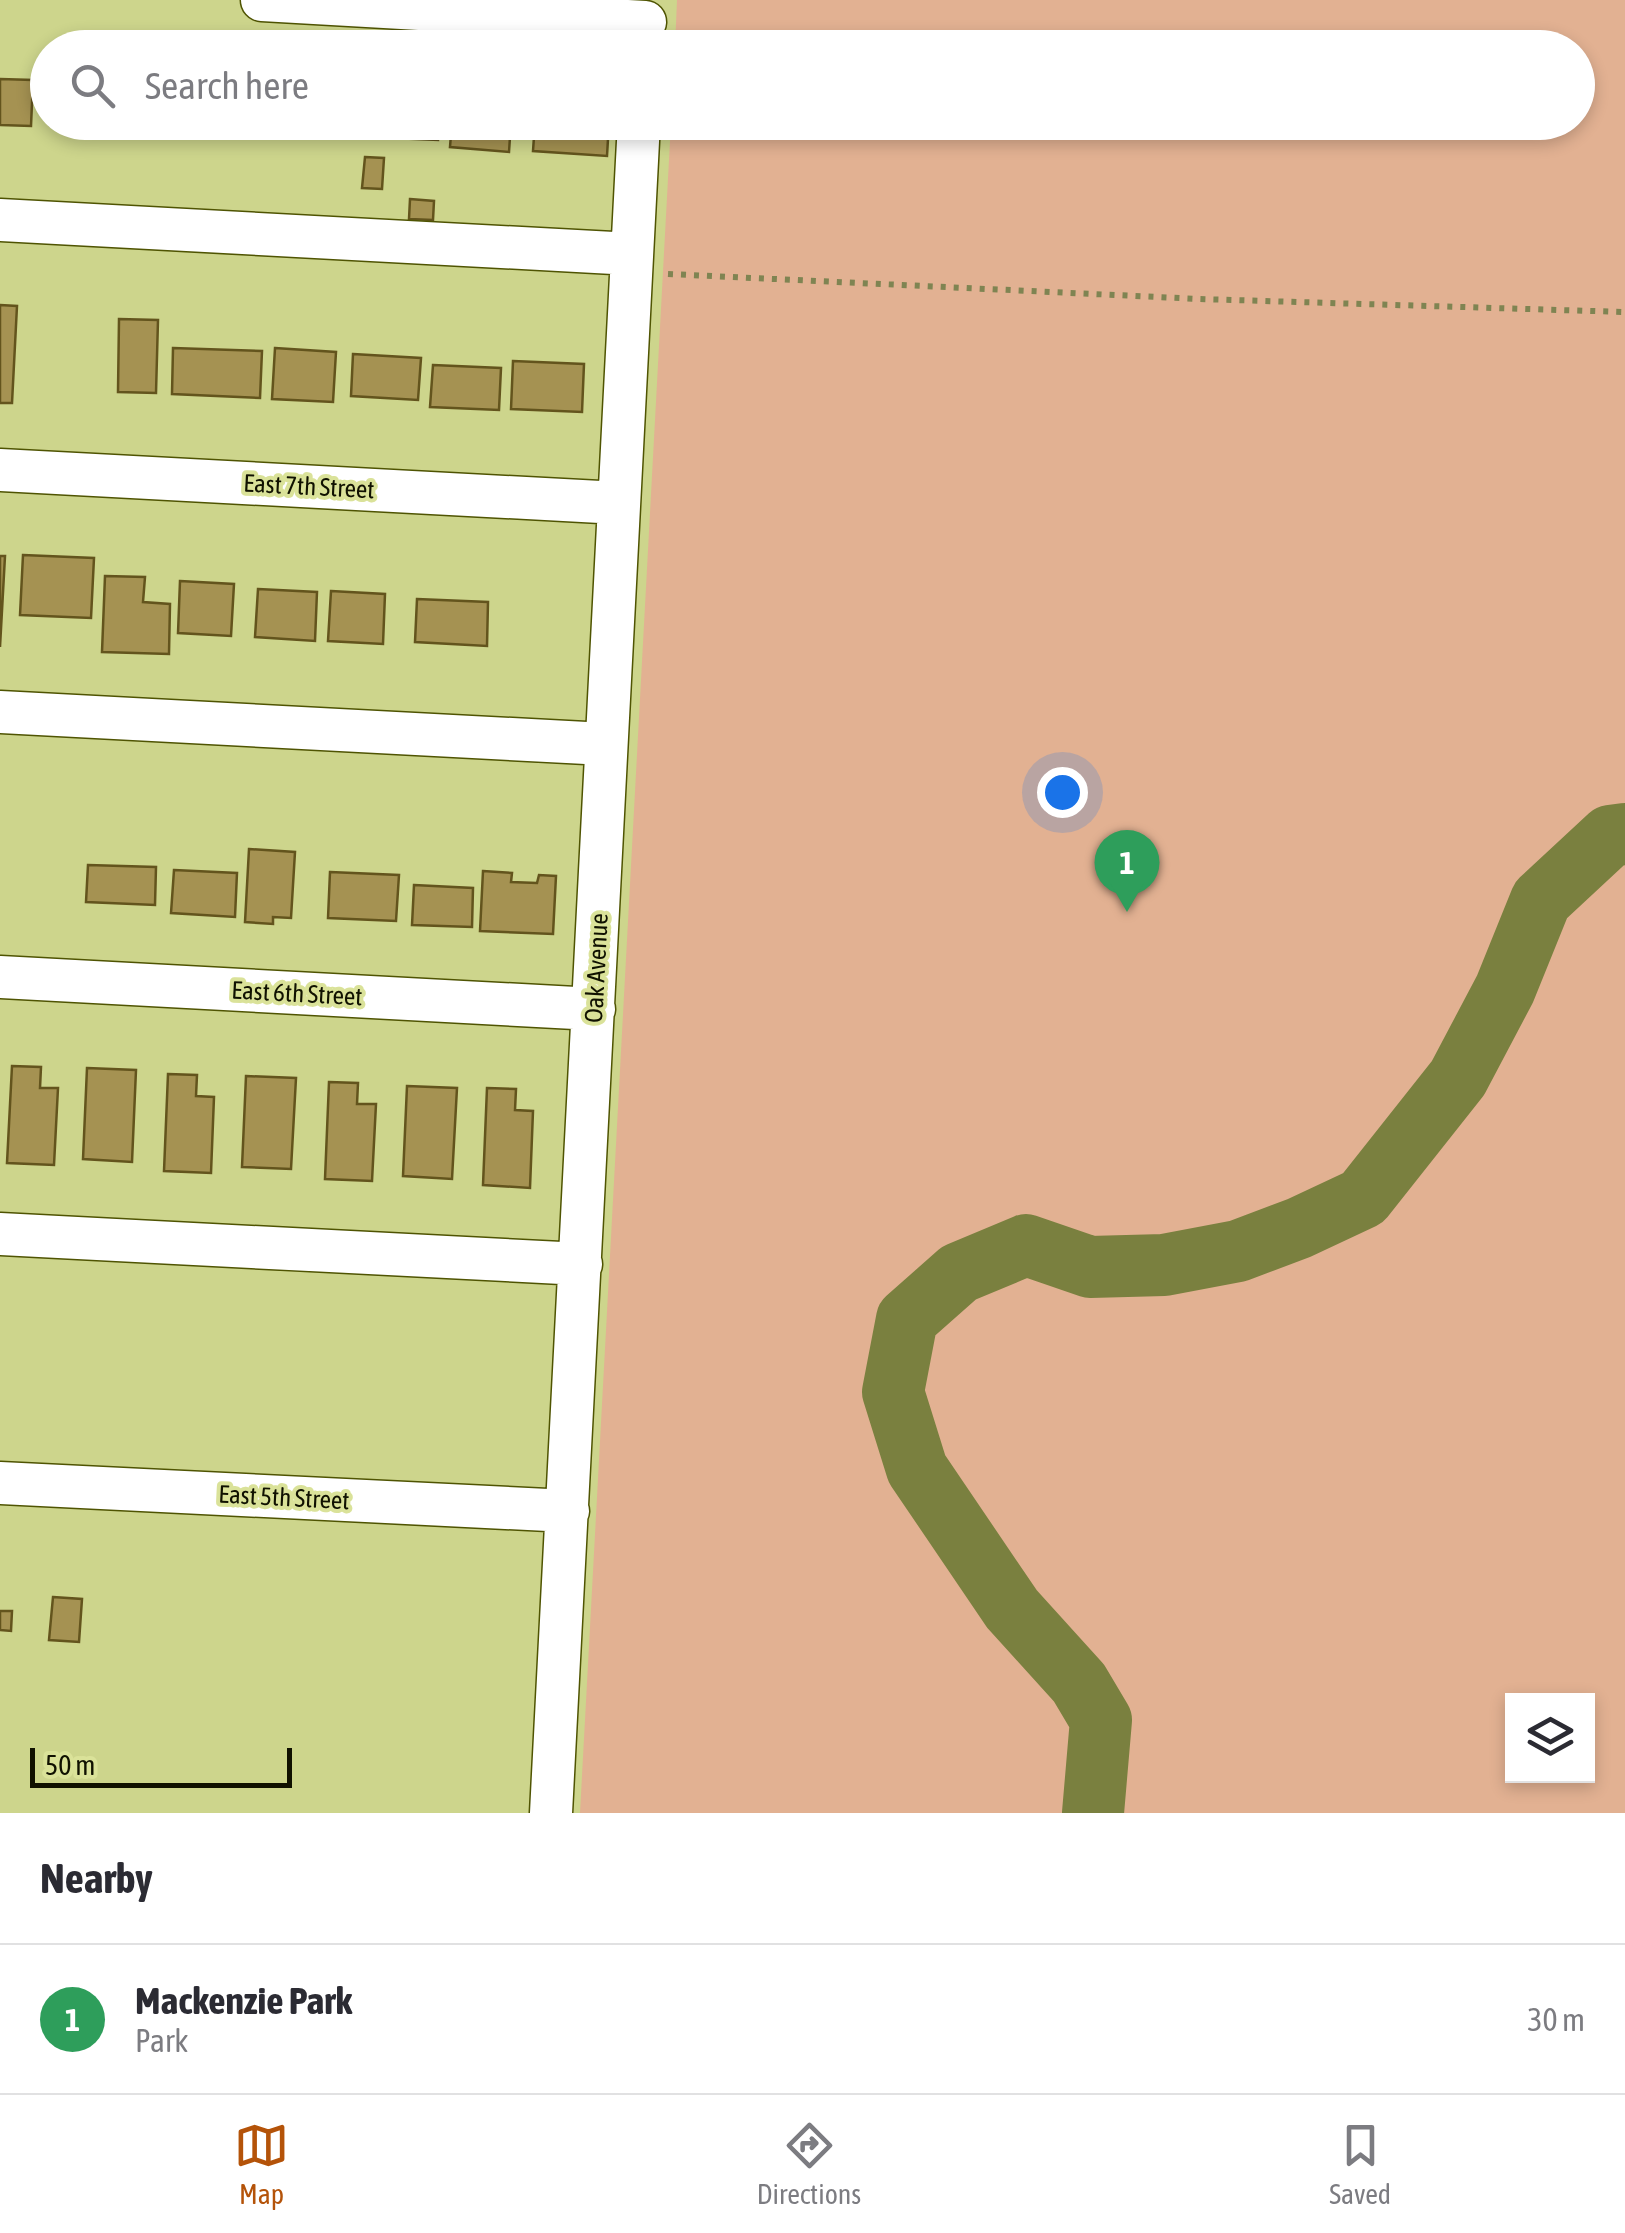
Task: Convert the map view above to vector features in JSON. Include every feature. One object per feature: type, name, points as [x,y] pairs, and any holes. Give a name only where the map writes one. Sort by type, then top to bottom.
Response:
[{"type":"street","points":[[262,0],[644,23]]},
{"type":"street","name":"Oak Avenue","points":[[551,1813],[638,140]]},
{"type":"street","points":[[0,220],[632,263]]},
{"type":"street","name":"East 7th Street","points":[[0,470],[619,503]]},
{"type":"street","points":[[0,712],[605,744]]},
{"type":"street","name":"East 6th Street","points":[[0,977],[594,1009]]},
{"type":"street","points":[[0,1234],[581,1264]]},
{"type":"street","name":"East 5th Street","points":[[0,1484],[568,1511]]},
{"type":"path","points":[[632,263],[1200,299],[1625,312]]},
{"type":"shaded area","points":[[677,0],[1625,0],[1625,1813],[580,1813],[670,140],[1595,140],[1595,30],[676,30]]},
{"type":"building","points":[[0,79],[30,80],[30,126],[0,125]]},
{"type":"building","points":[[451,140],[510,140],[509,152],[450,147]]},
{"type":"building","points":[[534,140],[608,140],[607,156],[533,151]]},
{"type":"building","points":[[365,157],[384,158],[382,189],[362,188]]},
{"type":"building","points":[[410,199],[434,201],[433,220],[409,219]]},
{"type":"building","points":[[0,305],[17,306],[12,403],[0,403]]},
{"type":"building","points":[[119,319],[158,320],[156,393],[118,392]]},
{"type":"building","points":[[173,348],[262,351],[260,398],[172,394]]},
{"type":"building","points":[[275,348],[336,352],[333,402],[272,399]]},
{"type":"building","points":[[353,354],[421,358],[418,400],[351,396]]},
{"type":"building","points":[[513,361],[584,364],[582,412],[511,409]]},
{"type":"building","points":[[433,365],[501,368],[499,410],[430,407]]},
{"type":"building","points":[[23,555],[94,558],[91,618],[20,615]]},
{"type":"building","points":[[0,556],[5,556],[0,647]]},
{"type":"building","points":[[105,576],[145,577],[143,602],[170,604],[169,654],[102,652]]},
{"type":"building","points":[[180,581],[234,584],[231,636],[178,633]]},
{"type":"building","points":[[258,589],[317,592],[315,641],[255,637]]},
{"type":"building","points":[[331,591],[385,594],[383,644],[328,641]]},
{"type":"building","points":[[417,599],[488,602],[487,646],[415,642]]},
{"type":"building","points":[[249,849],[295,852],[291,918],[273,917],[273,924],[245,922]]},
{"type":"building","points":[[88,865],[156,867],[155,905],[86,902]]},
{"type":"building","points":[[174,870],[237,873],[235,917],[171,913]]},
{"type":"building","points":[[483,871],[512,873],[511,882],[537,883],[539,875],[556,876],[553,934],[480,931]]},
{"type":"building","points":[[330,872],[399,875],[396,921],[328,918]]},
{"type":"building","points":[[414,885],[473,888],[472,927],[412,925]]},
{"type":"building","points":[[12,1066],[41,1067],[40,1088],[58,1088],[54,1165],[7,1163]]},
{"type":"building","points":[[87,1068],[136,1070],[132,1162],[83,1159]]},
{"type":"building","points":[[168,1074],[197,1075],[196,1096],[214,1097],[211,1173],[164,1171]]},
{"type":"building","points":[[246,1076],[296,1078],[291,1169],[242,1167]]},
{"type":"building","points":[[329,1082],[358,1083],[357,1104],[376,1104],[372,1181],[325,1179]]},
{"type":"building","points":[[407,1086],[457,1088],[452,1179],[403,1176]]},
{"type":"building","points":[[487,1088],[516,1089],[515,1110],[533,1111],[530,1188],[483,1185]]},
{"type":"building","points":[[53,1597],[82,1599],[79,1642],[49,1640]]},
{"type":"building","points":[[0,1611],[12,1611],[11,1631],[0,1630]]},
{"type":"waterway","points":[[1093,1813],[1101,1720],[1079,1683],[1012,1609],[917,1469],[893,1392],[907,1319],[959,1273],[1026,1245],[1090,1267],[1164,1265],[1238,1251],[1363,1198],[1458,1078],[1505,989],[1541,900],[1610,836],[1625,834]]},
{"type":"place","name":"Mackenzie Park","points":[[1127,912]]}]
